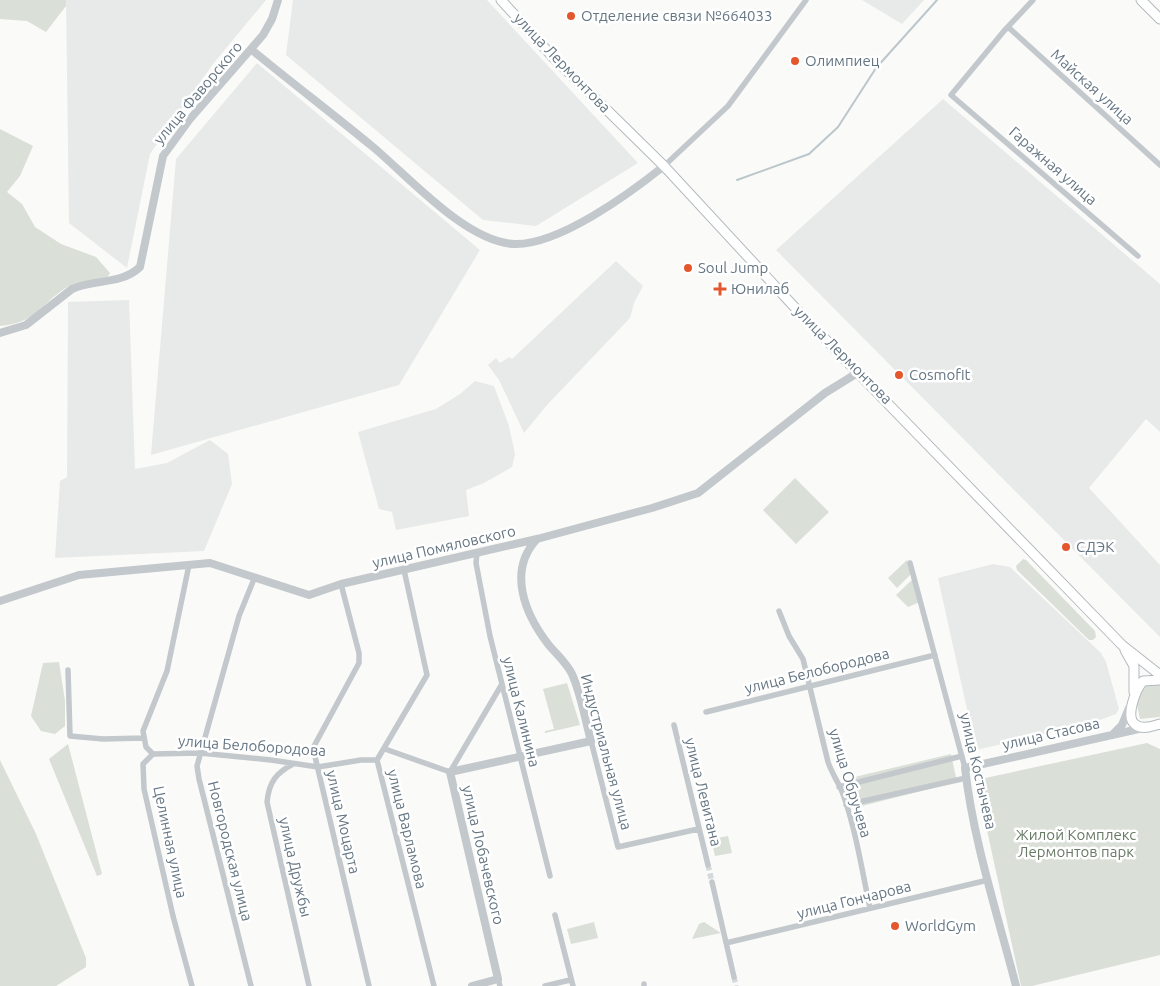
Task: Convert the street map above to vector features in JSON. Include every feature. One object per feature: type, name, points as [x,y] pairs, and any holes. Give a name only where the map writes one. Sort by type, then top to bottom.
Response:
[{"type":"main road","name":"улица Лермонтова","points":[[501,0],[552,56],[664,166],[799,312],[1122,645],[1160,675]]},
{"type":"main road","points":[[1141,0],[1160,19]]},
{"type":"main road","name":"улица Лермонтова","points":[[1122,645],[1134,666],[1134,696]]},
{"type":"main road","points":[[1160,680],[1143,681],[1134,696],[1132,721],[1135,725],[1143,728],[1160,724]]},
{"type":"street","name":"улица Фаворского","points":[[0,333],[26,325],[72,289],[81,285],[111,281],[133,273],[140,267],[163,156],[190,119],[252,50],[272,19],[278,0]]},
{"type":"street","points":[[252,50],[380,153],[454,218],[497,241],[513,244],[528,243],[557,236],[586,220],[664,166],[690,145],[728,106],[806,0]]},
{"type":"street","points":[[1008,27],[1033,0]]},
{"type":"street","name":"Гаражная улица","points":[[1008,27],[951,95],[1138,256]]},
{"type":"street","name":"Майская улица","points":[[1008,27],[1160,165]]},
{"type":"street","name":"улица Помяловского","points":[[0,601],[79,575],[210,563],[305,595],[341,584],[537,539],[652,508],[698,493],[825,393],[859,372]]},
{"type":"street","name":"Индустриальная улица","points":[[537,539],[527,554],[521,575],[524,600],[530,616],[572,676],[618,847],[698,828]]},
{"type":"street","name":"улица Калинина","points":[[477,553],[478,579],[519,757],[550,876]]},
{"type":"street","name":"улица Костычева","points":[[910,563],[962,756],[988,880],[1016,986]]},
{"type":"street","points":[[153,754],[146,747],[143,738],[145,725],[167,671],[189,565]]},
{"type":"street","name":"улица Варламова","points":[[404,570],[426,675],[377,760],[434,986]]},
{"type":"street","name":"Новгородская улица","points":[[251,986],[197,766],[239,616],[254,579]]},
{"type":"street","name":"улица Моцарта","points":[[341,584],[359,653],[358,663],[313,748],[369,986]]},
{"type":"street","name":"улица Обручева","points":[[779,611],[789,636],[804,659],[828,762],[846,805],[870,908]]},
{"type":"street","name":"улица Белобородова","points":[[706,712],[935,655]]},
{"type":"street","points":[[68,670],[70,736],[103,739],[143,738]]},
{"type":"street","name":"улица Лобачевского","points":[[499,982],[450,772],[502,684]]},
{"type":"street","name":"улица Лермонтова","points":[[1107,736],[1118,731],[1134,696]]},
{"type":"street","name":"улица Левитана","points":[[674,725],[708,865]]},
{"type":"street","name":"улица Стасова","points":[[965,768],[1143,728]]},
{"type":"street","points":[[385,749],[450,772],[590,740]]},
{"type":"street","name":"улица Белобородова","points":[[153,754],[200,753],[318,767],[362,760],[377,760]]},
{"type":"street","name":"Целинная улица","points":[[153,754],[143,764],[144,789],[172,916],[192,986]]},
{"type":"street","points":[[839,787],[962,756]]},
{"type":"street","name":"улица Дружбы","points":[[293,764],[275,775],[268,789],[267,802],[309,986]]},
{"type":"street","points":[[846,805],[966,778]]},
{"type":"street","name":"улица Гончарова","points":[[726,943],[988,880]]},
{"type":"street","points":[[712,882],[734,977]]},
{"type":"street","points":[[544,986],[572,983],[555,915]]},
{"type":"street","points":[[472,986],[499,982]]},
{"type":"shaded area","points":[[66,0],[266,0],[213,64],[150,154],[127,268],[69,223]]},
{"type":"shaded area","points":[[293,0],[487,0],[638,163],[536,226],[483,220],[286,55]]},
{"type":"shaded area","points":[[862,0],[924,0],[902,24]]},
{"type":"shaded area","points":[[257,63],[480,250],[399,385],[151,455],[176,159]]},
{"type":"shaded area","points":[[943,99],[1160,284],[1160,432],[1146,419],[1089,488],[1160,565],[1160,637],[776,250]]},
{"type":"shaded area","points":[[616,261],[643,286],[634,303],[630,318],[547,405],[524,433],[499,380],[488,365],[496,358],[500,363],[509,357],[512,359]]},
{"type":"shaded area","points":[[129,300],[135,469],[167,463],[210,440],[228,454],[232,484],[204,551],[55,558],[60,481],[67,477],[68,302]]},
{"type":"shaded area","points":[[475,381],[494,386],[509,426],[515,454],[512,467],[484,483],[466,490],[469,516],[396,530],[392,512],[379,509],[358,432],[436,409],[460,394]]},
{"type":"shaded area","points":[[993,564],[1010,567],[1101,653],[1106,662],[1119,709],[1116,714],[1073,730],[1063,730],[976,750],[938,578]]},
{"type":"green space","points":[[0,0],[66,0],[66,6],[46,32],[27,21],[0,19]]},
{"type":"green space","points":[[0,129],[33,146],[20,176],[7,192],[22,204],[35,227],[61,244],[96,257],[110,273],[104,283],[69,286],[23,321],[0,326]]},
{"type":"green space","points":[[795,478],[829,512],[796,544],[763,510]]},
{"type":"green space","points":[[1023,559],[1095,631],[1096,637],[1093,640],[1089,640],[1017,570],[1016,566]]},
{"type":"green space","points":[[907,560],[912,573],[897,588],[888,578]]},
{"type":"green space","points":[[914,578],[920,602],[908,607],[896,595]]},
{"type":"green space","points":[[59,662],[65,701],[65,726],[55,734],[41,731],[31,716],[43,663]]},
{"type":"green space","points":[[567,683],[580,725],[545,733],[545,731],[554,729],[543,689]]},
{"type":"green space","points":[[1144,685],[1160,685],[1160,717],[1140,719],[1136,700]]},
{"type":"green space","name":"Жилой Комплекс Лермонтов парк","points":[[1147,743],[1160,749],[1160,955],[1032,986],[1021,986],[976,780]]},
{"type":"green space","points":[[68,744],[102,874],[97,876],[49,759]]},
{"type":"green space","points":[[951,754],[957,782],[854,808],[846,779]]},
{"type":"green space","points":[[0,760],[36,834],[86,958],[86,967],[56,986],[0,986]]},
{"type":"green space","points":[[728,836],[732,853],[715,856],[711,839]]},
{"type":"green space","points":[[594,922],[598,938],[571,944],[567,929]]},
{"type":"green space","points":[[704,922],[721,933],[692,939],[699,924]]},
{"type":"waterway","points":[[737,180],[809,154],[838,127],[876,68],[937,0]]},
{"type":"tunnel","points":[[708,865],[712,882]]},
{"type":"tunnel","points":[[734,977],[736,986]]},
{"type":"place","name":"Отделение связи №664033","points":[[571,16]]},
{"type":"place","name":"Олимпиец","points":[[795,61]]},
{"type":"place","name":"Soul Jump","points":[[688,268]]},
{"type":"place","name":"Юнилаб","points":[[720,289]]},
{"type":"place","name":"Cosmofit","points":[[899,375]]},
{"type":"place","name":"СДЭК","points":[[1066,547]]},
{"type":"place","name":"WorldGym","points":[[895,926]]}]
